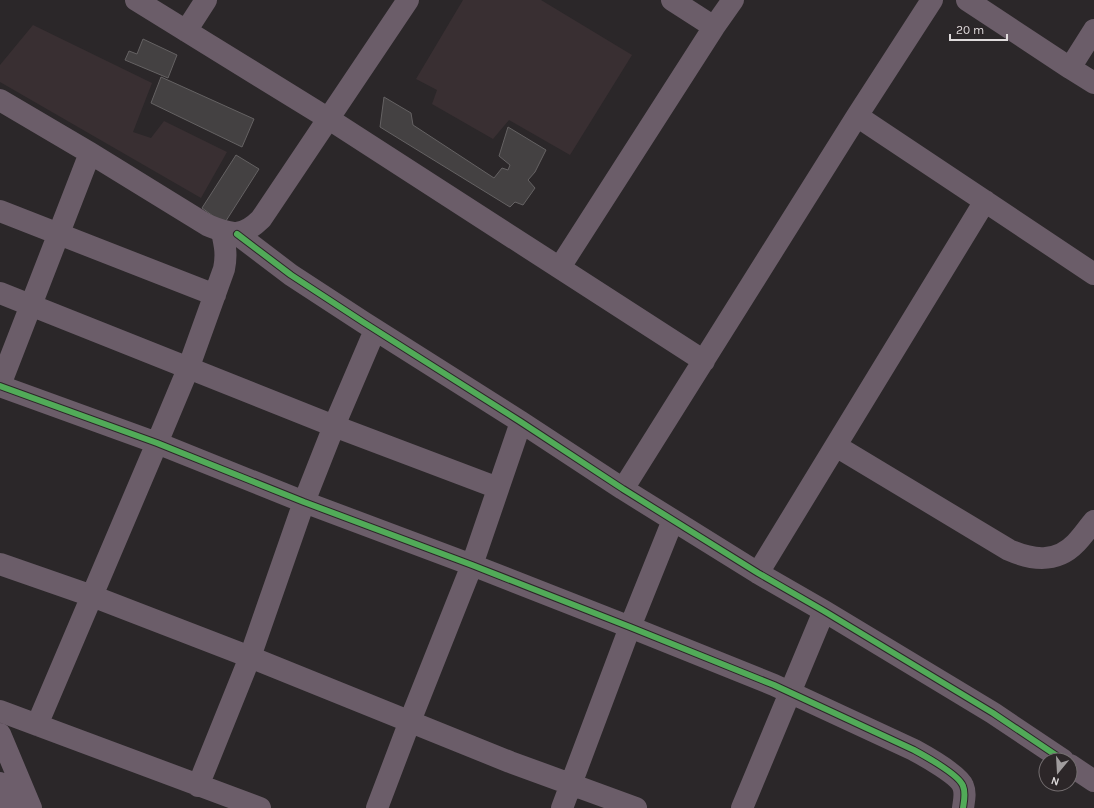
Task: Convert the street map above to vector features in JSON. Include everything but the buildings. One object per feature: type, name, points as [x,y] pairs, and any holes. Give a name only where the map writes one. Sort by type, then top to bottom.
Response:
[{"type":"main road","points":[[0,734],[31,808]]},
{"type":"street","points":[[136,0],[328,119],[704,361]]},
{"type":"street","points":[[186,30],[206,0]]},
{"type":"street","points":[[230,233],[251,229],[261,219],[408,0]]},
{"type":"street","points":[[672,0],[714,27]]},
{"type":"street","points":[[560,268],[714,27],[733,0]]},
{"type":"street","points":[[623,488],[857,116],[932,0]]},
{"type":"street","points":[[967,0],[1094,83]]},
{"type":"street","points":[[1070,68],[1094,30]]},
{"type":"street","points":[[0,100],[207,225],[230,233],[375,330],[623,488],[758,573],[993,714],[1051,752]]},
{"type":"street","points":[[857,116],[1094,274]]},
{"type":"street","points":[[90,153],[0,385],[158,443],[304,502],[472,565],[790,692],[914,750],[957,777],[963,784],[963,808]]},
{"type":"street","points":[[758,573],[986,201]]},
{"type":"street","points":[[0,211],[215,295]]},
{"type":"street","points":[[37,725],[158,443],[188,369],[224,269],[226,248],[230,233]]},
{"type":"street","points":[[0,293],[188,369],[498,488]]},
{"type":"street","points":[[198,786],[250,656],[304,502],[334,426],[375,330]]},
{"type":"street","points":[[377,808],[472,565],[521,422]]},
{"type":"street","points":[[836,446],[1009,550],[1025,556],[1045,559],[1062,553],[1075,544],[1094,521]]},
{"type":"street","points":[[562,808],[630,627],[674,520]]},
{"type":"street","points":[[0,564],[92,596],[250,656],[510,762],[636,808]]},
{"type":"street","points":[[742,808],[824,612]]},
{"type":"street","points":[[0,711],[260,808]]},
{"type":"street","points":[[1078,770],[1094,781]]},
{"type":"shaded area","points":[[463,0],[541,0],[632,55],[570,155],[509,120],[493,139],[432,104],[437,90],[416,79]]},
{"type":"shaded area","points":[[33,25],[152,83],[133,132],[151,138],[164,121],[227,152],[201,198],[0,82],[0,65]]},
{"type":"cycle path","points":[[237,234],[291,275],[623,489],[758,573],[993,713],[1051,752]]},
{"type":"cycle path","points":[[0,386],[157,443],[304,502],[472,565],[774,685],[914,750],[941,766],[955,777],[963,786],[965,794],[963,808]]}]
